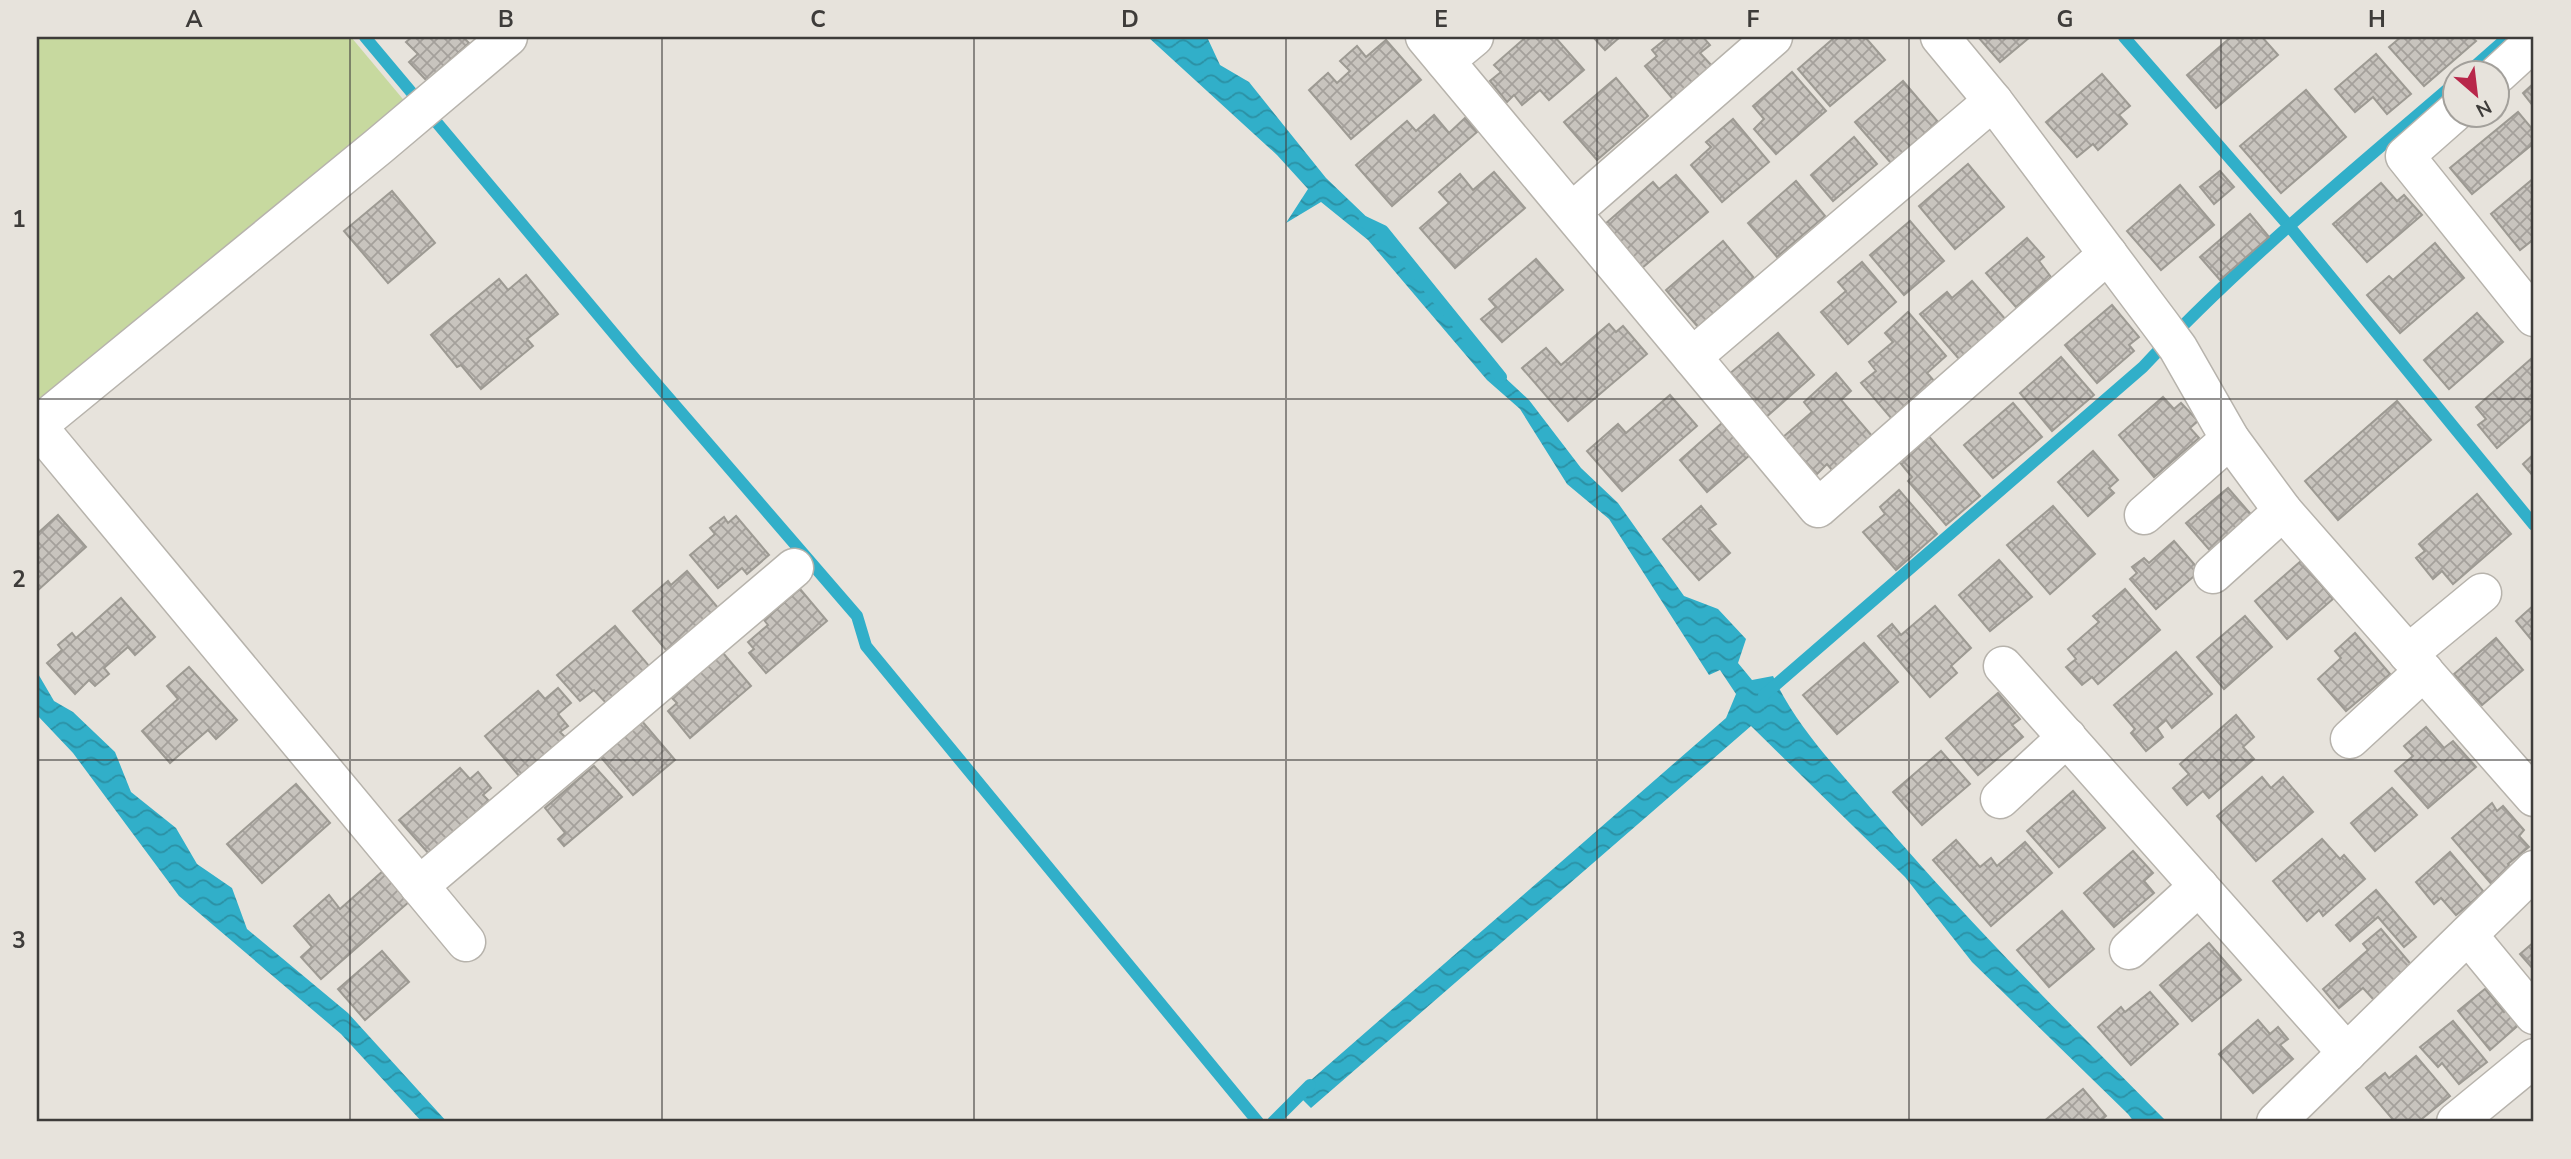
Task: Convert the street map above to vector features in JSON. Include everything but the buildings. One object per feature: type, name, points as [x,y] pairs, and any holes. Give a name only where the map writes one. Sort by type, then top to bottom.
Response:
[{"type":"street","points":[[466,942],[37,426],[508,37]]},
{"type":"street","points":[[1572,212],[1773,37]]},
{"type":"street","points":[[1940,37],[1993,101],[2169,337],[2230,439],[2283,511],[2534,797]]},
{"type":"street","points":[[2512,61],[2534,41]]},
{"type":"street","points":[[1448,45],[1572,212],[1818,508],[2108,254]]},
{"type":"street","points":[[1692,357],[1993,101]]},
{"type":"street","points":[[2442,123],[2405,156],[2534,317]]},
{"type":"street","points":[[2144,515],[2230,439]]},
{"type":"street","points":[[2213,574],[2283,511]]},
{"type":"street","points":[[419,886],[794,568]]},
{"type":"street","points":[[2350,739],[2482,593]]},
{"type":"street","points":[[2003,666],[2347,1053]]},
{"type":"street","points":[[2000,799],[2067,737]]},
{"type":"street","points":[[2276,1122],[2534,870]]},
{"type":"street","points":[[2129,950],[2199,886]]},
{"type":"street","points":[[2468,935],[2534,1015]]},
{"type":"street","points":[[2456,1122],[2534,1058]]},
{"type":"green space","points":[[37,37],[351,37],[407,104],[37,409]]},
{"type":"water","points":[[1148,37],[1207,37],[1220,65],[1249,82],[1326,178],[1375,225],[1485,359],[1529,400],[1581,468],[1618,503],[1684,596],[1718,609],[1746,639],[1738,663],[1752,680],[1773,676],[1794,713],[1819,747],[1909,852],[2018,970],[2167,1122],[2134,1122],[1972,962],[1905,877],[1751,726],[1311,1108],[1296,1093],[1726,718],[1736,694],[1720,670],[1709,675],[1609,519],[1567,484],[1520,409],[1487,380],[1368,240],[1321,202],[1286,223],[1308,189],[1277,155]]},
{"type":"water","points":[[37,672],[54,701],[73,712],[115,752],[131,792],[176,828],[197,864],[232,888],[247,929],[348,1013],[447,1122],[422,1122],[341,1034],[179,896],[73,753],[37,715]]},
{"type":"waterway","points":[[365,37],[636,360],[857,616],[866,646],[1258,1122]]},
{"type":"waterway","points":[[2124,37],[2289,226],[2534,525]]},
{"type":"waterway","points":[[2482,60],[2508,37]]},
{"type":"waterway","points":[[1764,695],[2143,367],[2256,256],[2442,94]]},
{"type":"waterway","points":[[1364,222],[1383,231],[1501,377]]},
{"type":"waterway","points":[[1273,1122],[1310,1085]]}]
